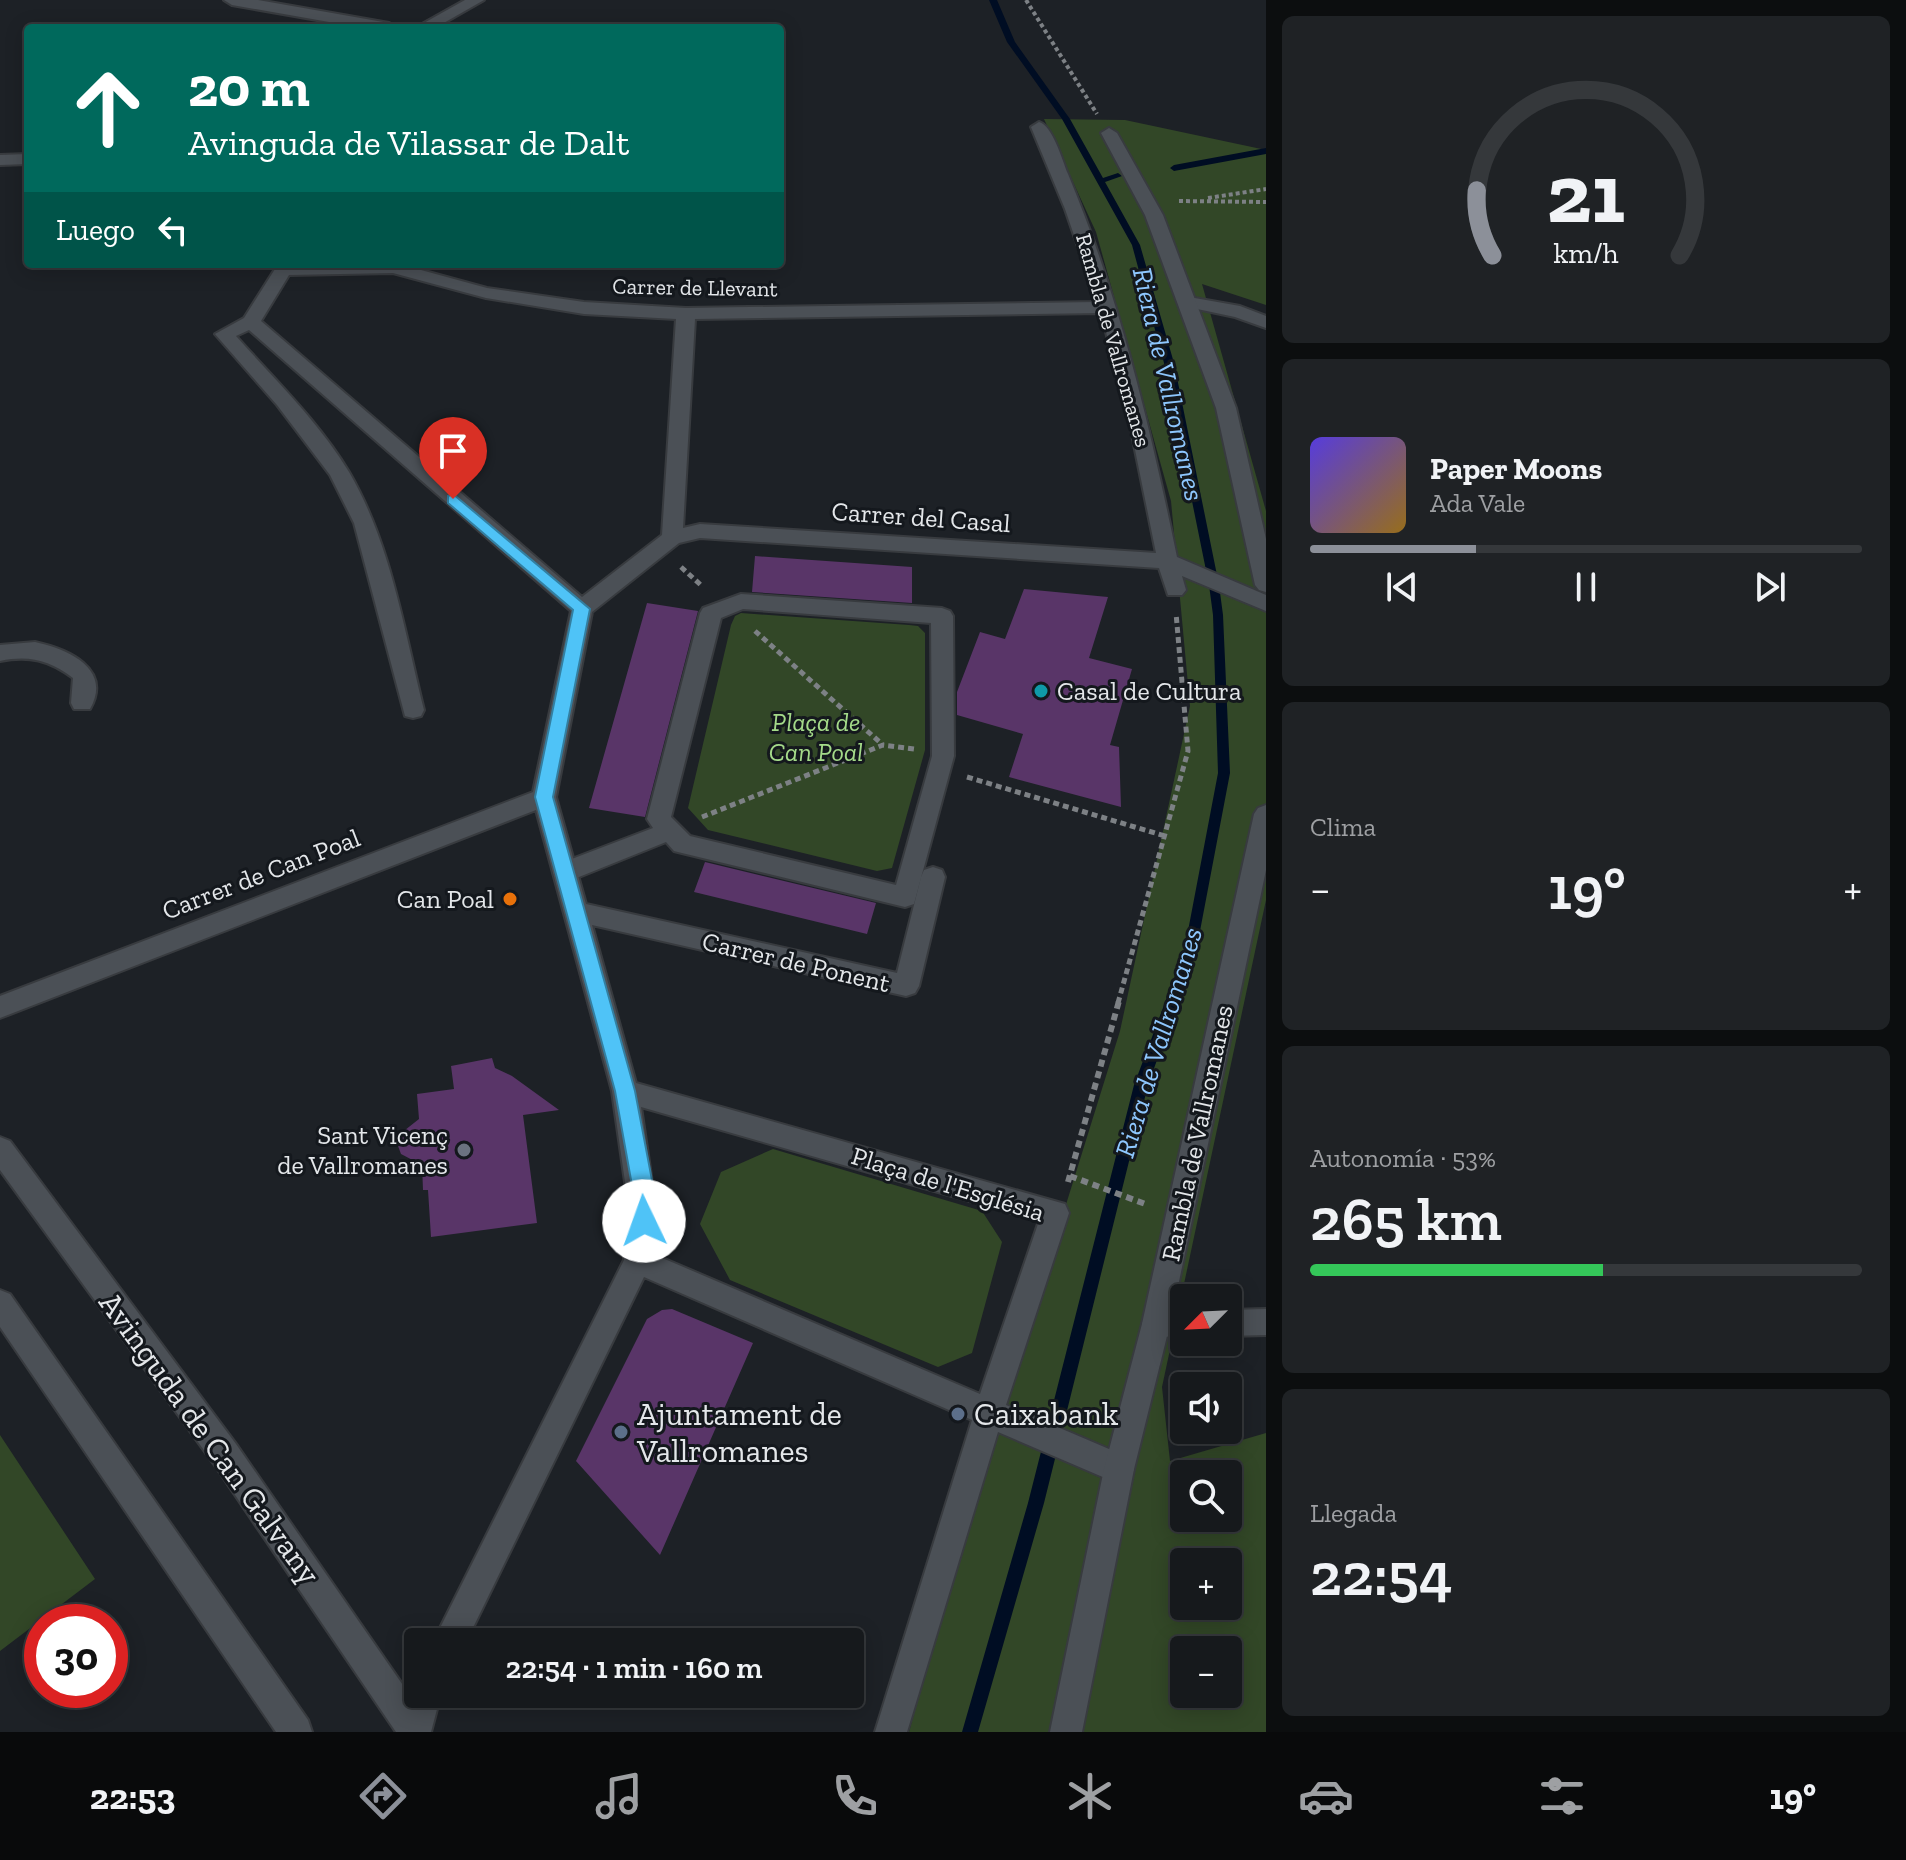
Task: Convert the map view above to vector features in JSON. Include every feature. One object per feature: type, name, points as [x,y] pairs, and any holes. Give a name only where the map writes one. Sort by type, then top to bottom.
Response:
[{"type":"street","points":[[232,0],[367,24]]},
{"type":"street","points":[[431,24],[476,0]]},
{"type":"street","name":"Rambla de Vallromanes","points":[[1039,127],[1071,196],[1108,307],[1150,466],[1175,590]]},
{"type":"street","points":[[1109,133],[1154,215],[1226,408],[1266,585]]},
{"type":"street","points":[[0,160],[24,159]]},
{"type":"street","points":[[283,268],[251,322],[224,334],[284,401],[339,473],[364,523],[382,582],[413,710]]},
{"type":"street","name":"Carrer de Llevant","points":[[393,268],[486,293],[584,308],[686,314],[1108,307]]},
{"type":"street","points":[[1189,302],[1240,312],[1266,322]]},
{"type":"street","points":[[456,1628],[638,1261],[644,1221],[642,1180],[625,1091],[544,797],[582,609],[672,538],[686,314]]},
{"type":"street","points":[[251,322],[582,609]]},
{"type":"street","name":"Carrer del Casal","points":[[672,538],[700,531],[1167,561]]},
{"type":"street","points":[[1167,561],[1266,604]]},
{"type":"street","points":[[741,601],[942,616],[943,756],[932,760],[905,897],[682,844],[659,819],[711,613],[741,601]]},
{"type":"street","points":[[0,653],[19,648],[42,649],[63,658],[84,675],[82,703]]},
{"type":"street","name":"Carrer de Can Poal","points":[[0,1007],[544,797]]},
{"type":"street","name":"Rambla de Vallromanes","points":[[1173,1284],[1179,1217],[1266,814]]},
{"type":"street","points":[[565,872],[670,831]]},
{"type":"street","name":"Carrer de Ponent","points":[[576,912],[906,986],[933,877]]},
{"type":"street","name":"Plaça de l'Església","points":[[625,1091],[1055,1213],[989,1413]]},
{"type":"street","name":"Avinguda de Can Galvany","points":[[0,1149],[225,1454],[415,1732]]},
{"type":"street","points":[[638,1261],[1119,1469]]},
{"type":"street","points":[[0,1303],[296,1732]]},
{"type":"street","points":[[1242,1323],[1266,1322]]},
{"type":"street","name":"Rambla de Vallromanes","points":[[1066,1732],[1119,1469],[1170,1324]]},
{"type":"street","points":[[891,1732],[989,1413]]},
{"type":"street","points":[[415,1732],[421,1708]]},
{"type":"path","points":[[1026,0],[1109,133]]},
{"type":"path","points":[[1183,201],[1266,189]]},
{"type":"path","points":[[1154,215],[1163,200],[1266,202]]},
{"type":"path","points":[[1055,1213],[1070,1176],[1188,751],[1175,590]]},
{"type":"path","points":[[748,625],[883,745],[1165,836]]},
{"type":"path","points":[[697,819],[883,745]]},
{"type":"path","points":[[1070,1176],[1179,1217]]},
{"type":"green space","points":[[1044,119],[1125,120],[1266,150],[1266,305],[1202,284],[1266,511],[1266,900],[1184,1284],[1170,1284],[1170,1350],[1162,1387],[1170,1461],[1170,1532],[1242,1532],[1242,1460],[1173,1460],[1228,1444],[1242,1444],[1242,1440],[1266,1433],[1266,1732],[909,1732],[956,1558],[1120,1031],[1190,706],[1171,501],[1096,232]]},
{"type":"green space","name":"Plaça de Can Poal","points":[[741,613],[909,625],[918,626],[925,633],[925,750],[892,868],[877,871],[708,830],[688,808],[731,625],[735,616]]},
{"type":"green space","points":[[773,1149],[982,1211],[1002,1242],[972,1353],[938,1367],[730,1280],[700,1224],[721,1172]]},
{"type":"green space","points":[[0,1435],[95,1579],[62,1604],[24,1604],[24,1633],[0,1651]]},
{"type":"building","points":[[755,556],[912,567],[912,603],[752,592]]},
{"type":"building","name":"Casal de Cultura","points":[[1024,589],[1108,597],[1089,658],[1132,669],[1110,745],[1119,747],[1121,807],[1009,777],[1023,734],[957,715],[957,692],[980,632],[1005,639]]},
{"type":"building","points":[[647,603],[698,611],[645,817],[589,808]]},
{"type":"building","points":[[705,862],[876,903],[867,934],[694,892]]},
{"type":"building","name":"Sant Vicenç de Vallromanes","points":[[492,1058],[495,1068],[512,1076],[559,1110],[523,1115],[537,1223],[431,1237],[428,1190],[423,1190],[422,1165],[401,1154],[398,1146],[400,1134],[419,1119],[417,1094],[454,1089],[451,1066]]},
{"type":"building","name":"Ajuntament de Vallromanes","points":[[672,1309],[753,1343],[660,1555],[576,1461],[647,1319],[662,1310]]},
{"type":"waterway","name":"Riera de Vallromanes","points":[[993,0],[1011,42],[1066,119],[1100,181]]},
{"type":"waterway","points":[[1174,168],[1266,151]]},
{"type":"waterway","points":[[1100,181],[1118,176]]},
{"type":"waterway","name":"Riera de Vallromanes","points":[[970,1732],[1036,1503],[1141,1085],[1190,952],[1224,773],[1218,615],[1214,585],[1169,363],[1136,245],[1100,181]]},
{"type":"place","name":"Casal de Cultura","points":[[1041,691]]},
{"type":"place","name":"Can Poal","points":[[510,899]]},
{"type":"place","name":"Sant Vicenç de Vallromanes","points":[[464,1150]]},
{"type":"place","name":"Caixabank","points":[[958,1414]]},
{"type":"place","name":"Ajuntament de Vallromanes","points":[[621,1432]]},
{"type":"route","points":[[453,499],[582,609],[544,797],[625,1091],[642,1180],[644,1221]]}]
